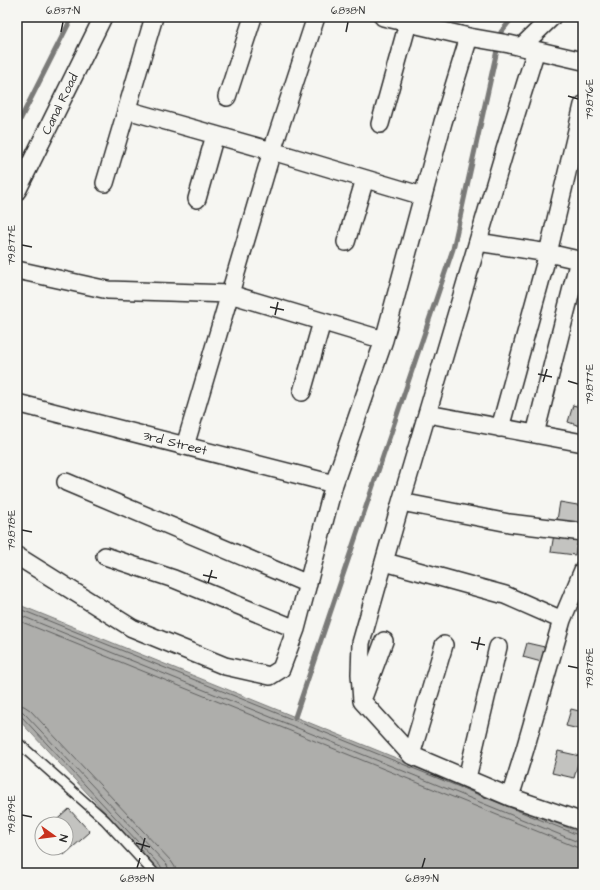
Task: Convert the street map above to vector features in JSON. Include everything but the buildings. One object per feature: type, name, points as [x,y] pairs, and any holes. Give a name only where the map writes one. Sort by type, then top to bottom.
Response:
[{"type":"street","name":"Canal Road","points":[[17,191],[103,17]]},
{"type":"street","points":[[105,183],[154,17]]},
{"type":"street","points":[[227,97],[253,17]]},
{"type":"street","points":[[185,446],[272,151],[316,17]]},
{"type":"street","points":[[383,17],[583,61]]},
{"type":"street","points":[[552,17],[522,47],[478,242],[401,502],[361,644],[360,674],[362,701],[411,755],[510,796],[583,822]]},
{"type":"street","points":[[380,124],[408,23]]},
{"type":"street","points":[[17,556],[132,628],[225,666],[270,676],[281,668],[296,629],[334,484],[384,340],[444,122],[476,38]]},
{"type":"street","points":[[500,428],[548,253],[583,104]]},
{"type":"street","points":[[127,110],[423,196]]},
{"type":"street","points":[[197,199],[215,135]]},
{"type":"street","points":[[346,242],[365,179]]},
{"type":"street","points":[[478,242],[548,253],[581,261],[535,434]]},
{"type":"street","points":[[17,270],[108,290],[230,294],[384,340]]},
{"type":"street","points":[[302,392],[322,322]]},
{"type":"street","name":"3rd Street","points":[[17,403],[334,484]]},
{"type":"street","points":[[428,414],[583,443]]},
{"type":"street","points":[[66,482],[308,584]]},
{"type":"street","points":[[401,502],[510,523],[583,532]]},
{"type":"street","points":[[105,556],[174,579],[296,629]]},
{"type":"street","points":[[385,562],[505,596],[562,620]]},
{"type":"street","points":[[510,796],[562,620],[583,570]]},
{"type":"street","points":[[362,701],[384,641]]},
{"type":"street","points":[[411,755],[444,645]]},
{"type":"street","points":[[467,778],[498,647]]},
{"type":"lane","points":[[17,742],[105,820],[154,873]]},
{"type":"water","points":[[17,604],[583,834],[583,873],[162,873],[17,718]]},
{"type":"waterway","points":[[17,126],[72,17]]},
{"type":"waterway","points":[[295,717],[453,249],[501,32],[513,17]]}]
